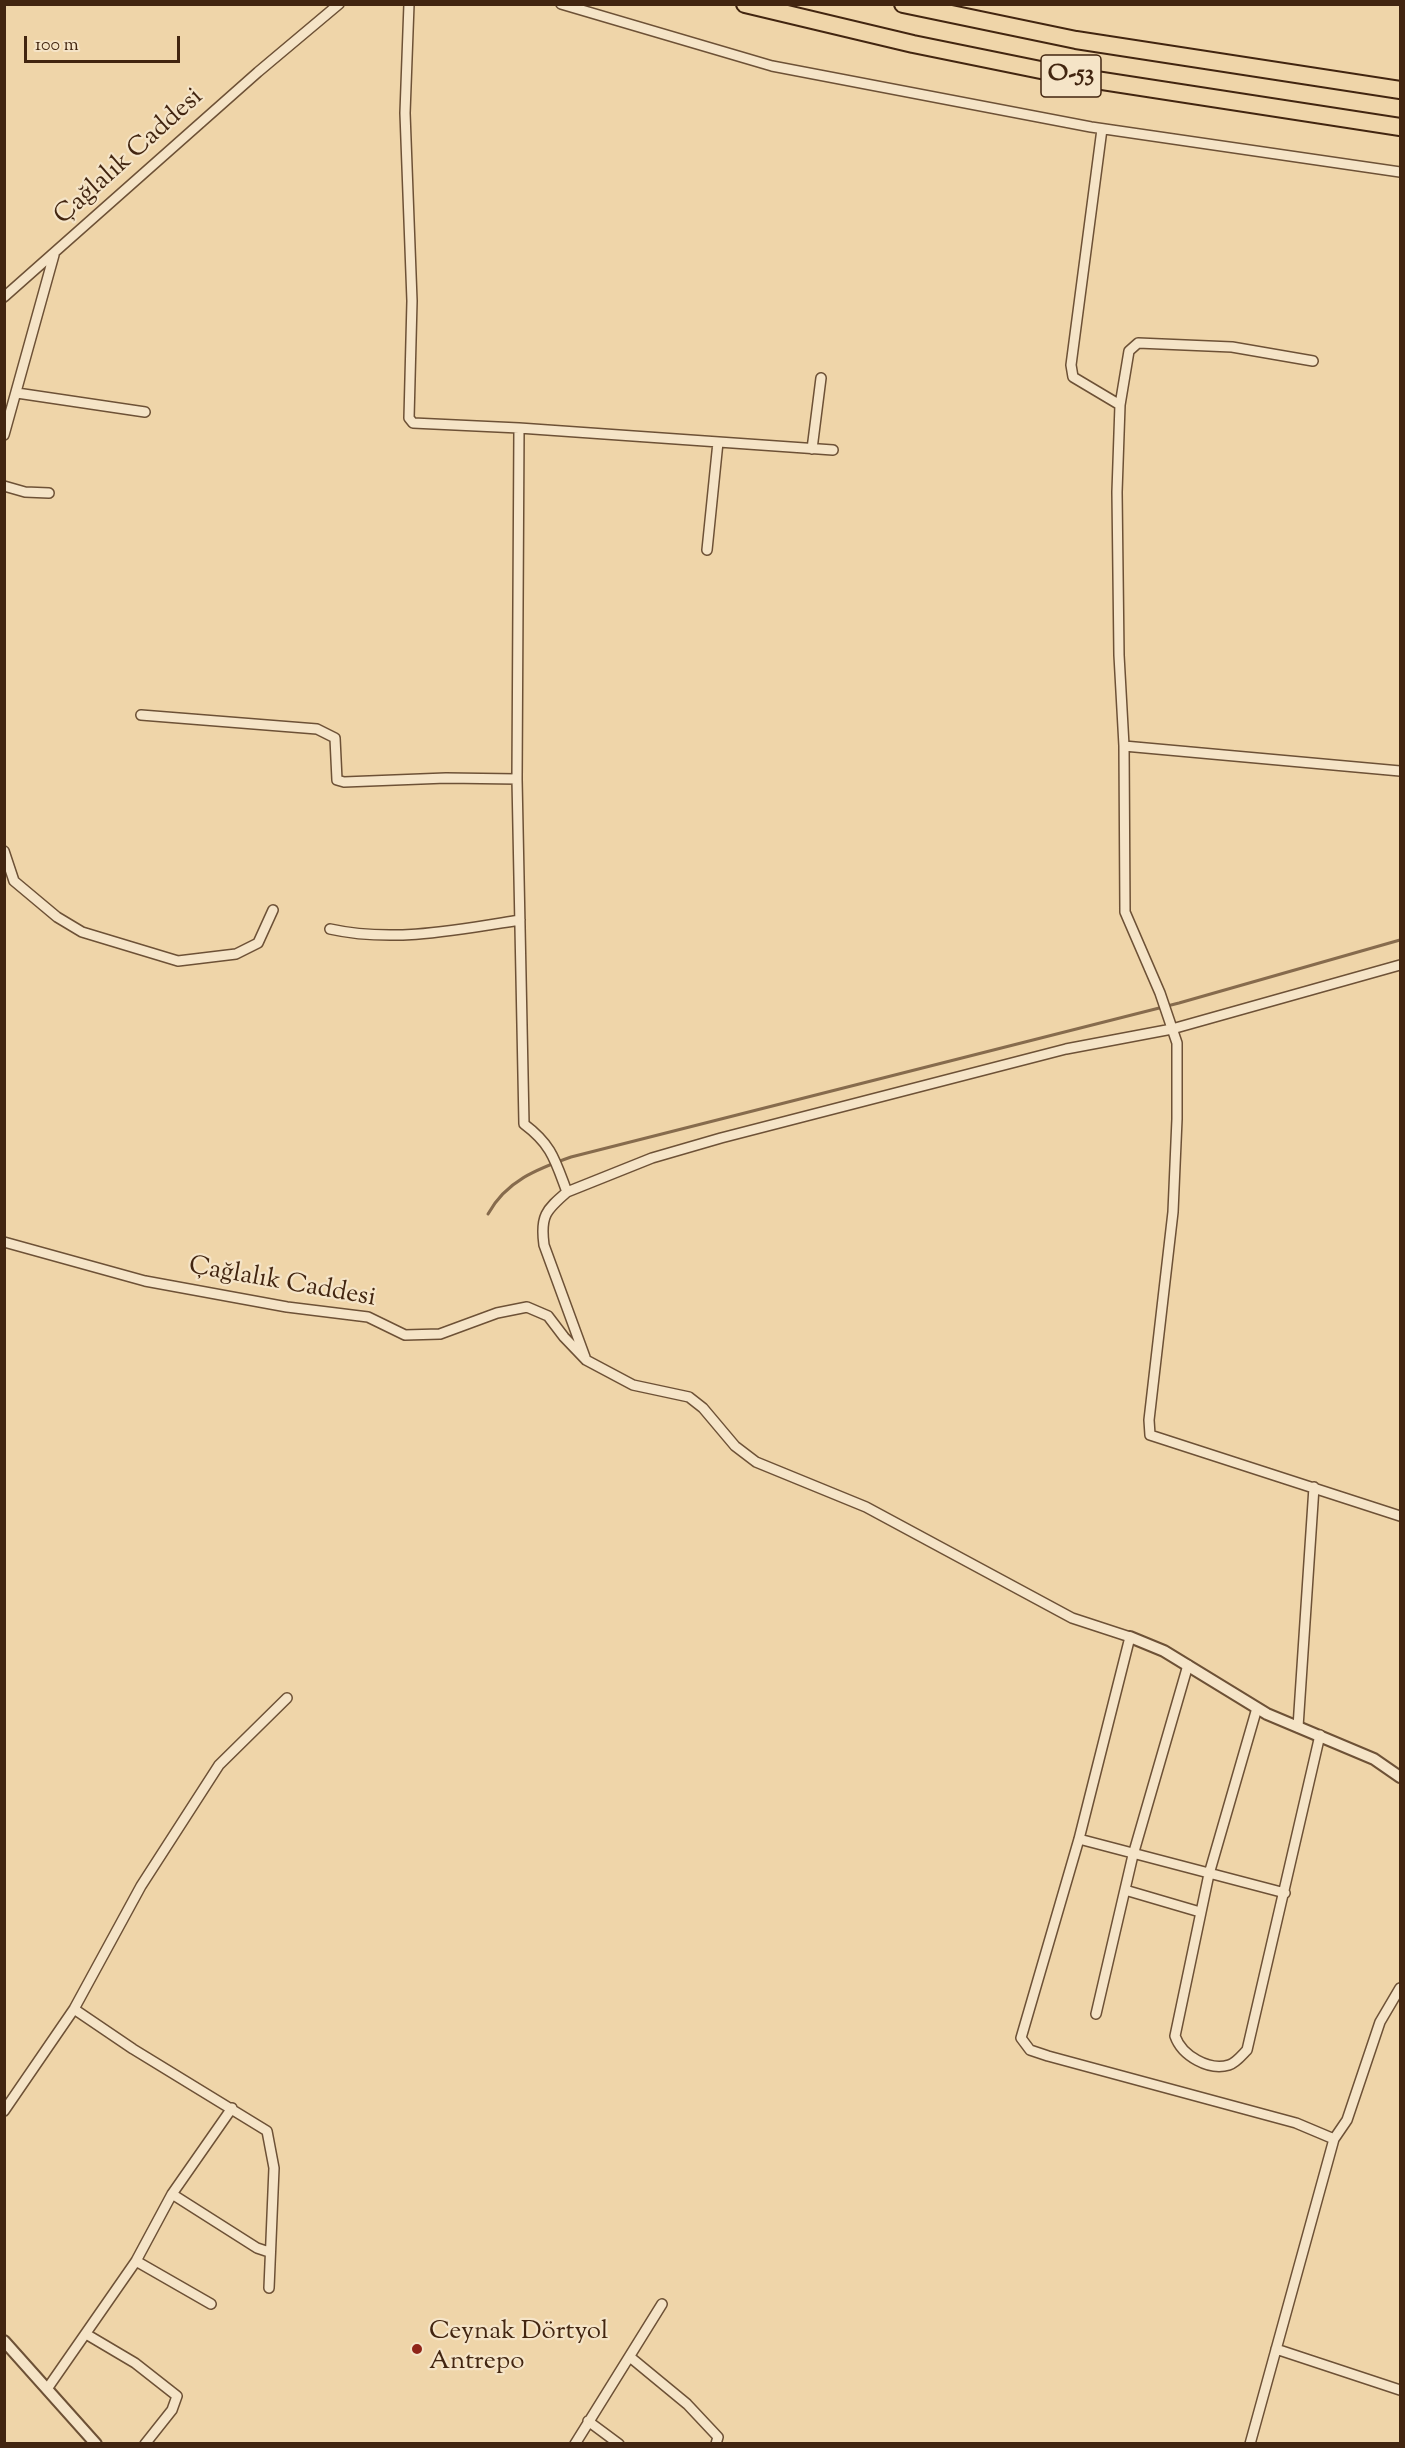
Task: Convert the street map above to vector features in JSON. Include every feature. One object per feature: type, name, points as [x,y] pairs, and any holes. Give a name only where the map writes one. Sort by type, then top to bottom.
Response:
[{"type":"highway","name":"O-53","points":[[745,4],[913,44],[1070,76],[1401,127]]},
{"type":"highway","name":"O-53","points":[[903,4],[1076,40],[1401,90]]},
{"type":"street","name":"Çağlalık Caddesi","points":[[4,297],[258,72],[339,4]]},
{"type":"street","points":[[409,4],[405,113],[412,301],[409,418],[413,423],[519,428],[833,450]]},
{"type":"street","points":[[561,4],[772,66],[1102,129],[1401,172]]},
{"type":"street","points":[[1102,129],[1071,365],[1073,377],[1120,405]]},
{"type":"street","points":[[4,435],[55,253]]},
{"type":"street","points":[[1313,361],[1232,347],[1138,344],[1129,351],[1120,405],[1117,492],[1119,655],[1124,746],[1125,912],[1160,993],[1177,1043],[1173,1212],[1149,1420],[1150,1435],[1401,1516]]},
{"type":"street","points":[[812,449],[821,378]]},
{"type":"street","points":[[17,393],[146,412]]},
{"type":"street","points":[[519,428],[517,778],[524,1124],[542,1137],[550,1148],[567,1192]]},
{"type":"street","points":[[706,550],[718,442]]},
{"type":"street","points":[[4,486],[25,492],[49,494]]},
{"type":"street","points":[[141,715],[317,729],[335,738],[337,780],[344,782],[517,778]]},
{"type":"street","points":[[1124,746],[1401,771]]},
{"type":"street","points":[[4,851],[14,881],[57,917],[82,932],[178,961],[236,954],[258,943],[273,910]]},
{"type":"street","points":[[330,929],[358,935],[386,936],[436,933],[520,920]]},
{"type":"street","points":[[1401,965],[1066,1049],[652,1158],[567,1192],[547,1209],[542,1230],[544,1245],[586,1360],[633,1385],[689,1396],[703,1408],[735,1446],[756,1462],[866,1507],[1072,1618],[1164,1651],[1257,1708],[1374,1759],[1401,1777]]},
{"type":"street","name":"Çağlalık Caddesi","points":[[4,1242],[145,1281],[287,1307],[368,1317],[405,1335],[440,1334],[497,1313],[527,1307],[548,1316],[586,1360]]},
{"type":"street","points":[[1298,1727],[1314,1487]]},
{"type":"street","points":[[1130,1637],[1079,1839],[1021,2038],[1030,2050],[1296,2123],[1334,2139]]},
{"type":"street","points":[[1096,2014],[1133,1855],[1188,1665]]},
{"type":"street","points":[[4,2111],[74,2009],[141,1886],[219,1765],[287,1698]]},
{"type":"street","points":[[1257,1708],[1209,1874],[1175,2036],[1178,2044],[1190,2057],[1216,2067],[1232,2065],[1247,2050],[1320,1735]]},
{"type":"street","points":[[1079,1839],[1285,1893]]},
{"type":"street","points":[[1125,1890],[1200,1912]]},
{"type":"street","points":[[1250,2444],[1334,2139],[1347,2120],[1380,2022],[1401,1988]]},
{"type":"street","points":[[74,2009],[267,2131],[274,2168],[269,2288]]},
{"type":"street","points":[[47,2389],[136,2261],[172,2194],[232,2108]]},
{"type":"street","points":[[172,2194],[257,2248],[269,2252]]},
{"type":"street","points":[[136,2261],[211,2304]]},
{"type":"street","points":[[575,2444],[662,2304]]},
{"type":"street","points":[[86,2334],[135,2363],[177,2396],[172,2410],[145,2444]]},
{"type":"street","points":[[4,2341],[96,2444]]},
{"type":"street","points":[[1276,2349],[1401,2390]]},
{"type":"street","points":[[630,2357],[687,2404],[718,2437],[716,2444]]},
{"type":"street","points":[[588,2421],[619,2444]]},
{"type":"waterway","points":[[488,1214],[504,1193],[523,1178],[571,1157],[1179,1003],[1400,940]]},
{"type":"place","name":"Ceynak Dörtyol Antrepo","points":[[417,2349]]}]
